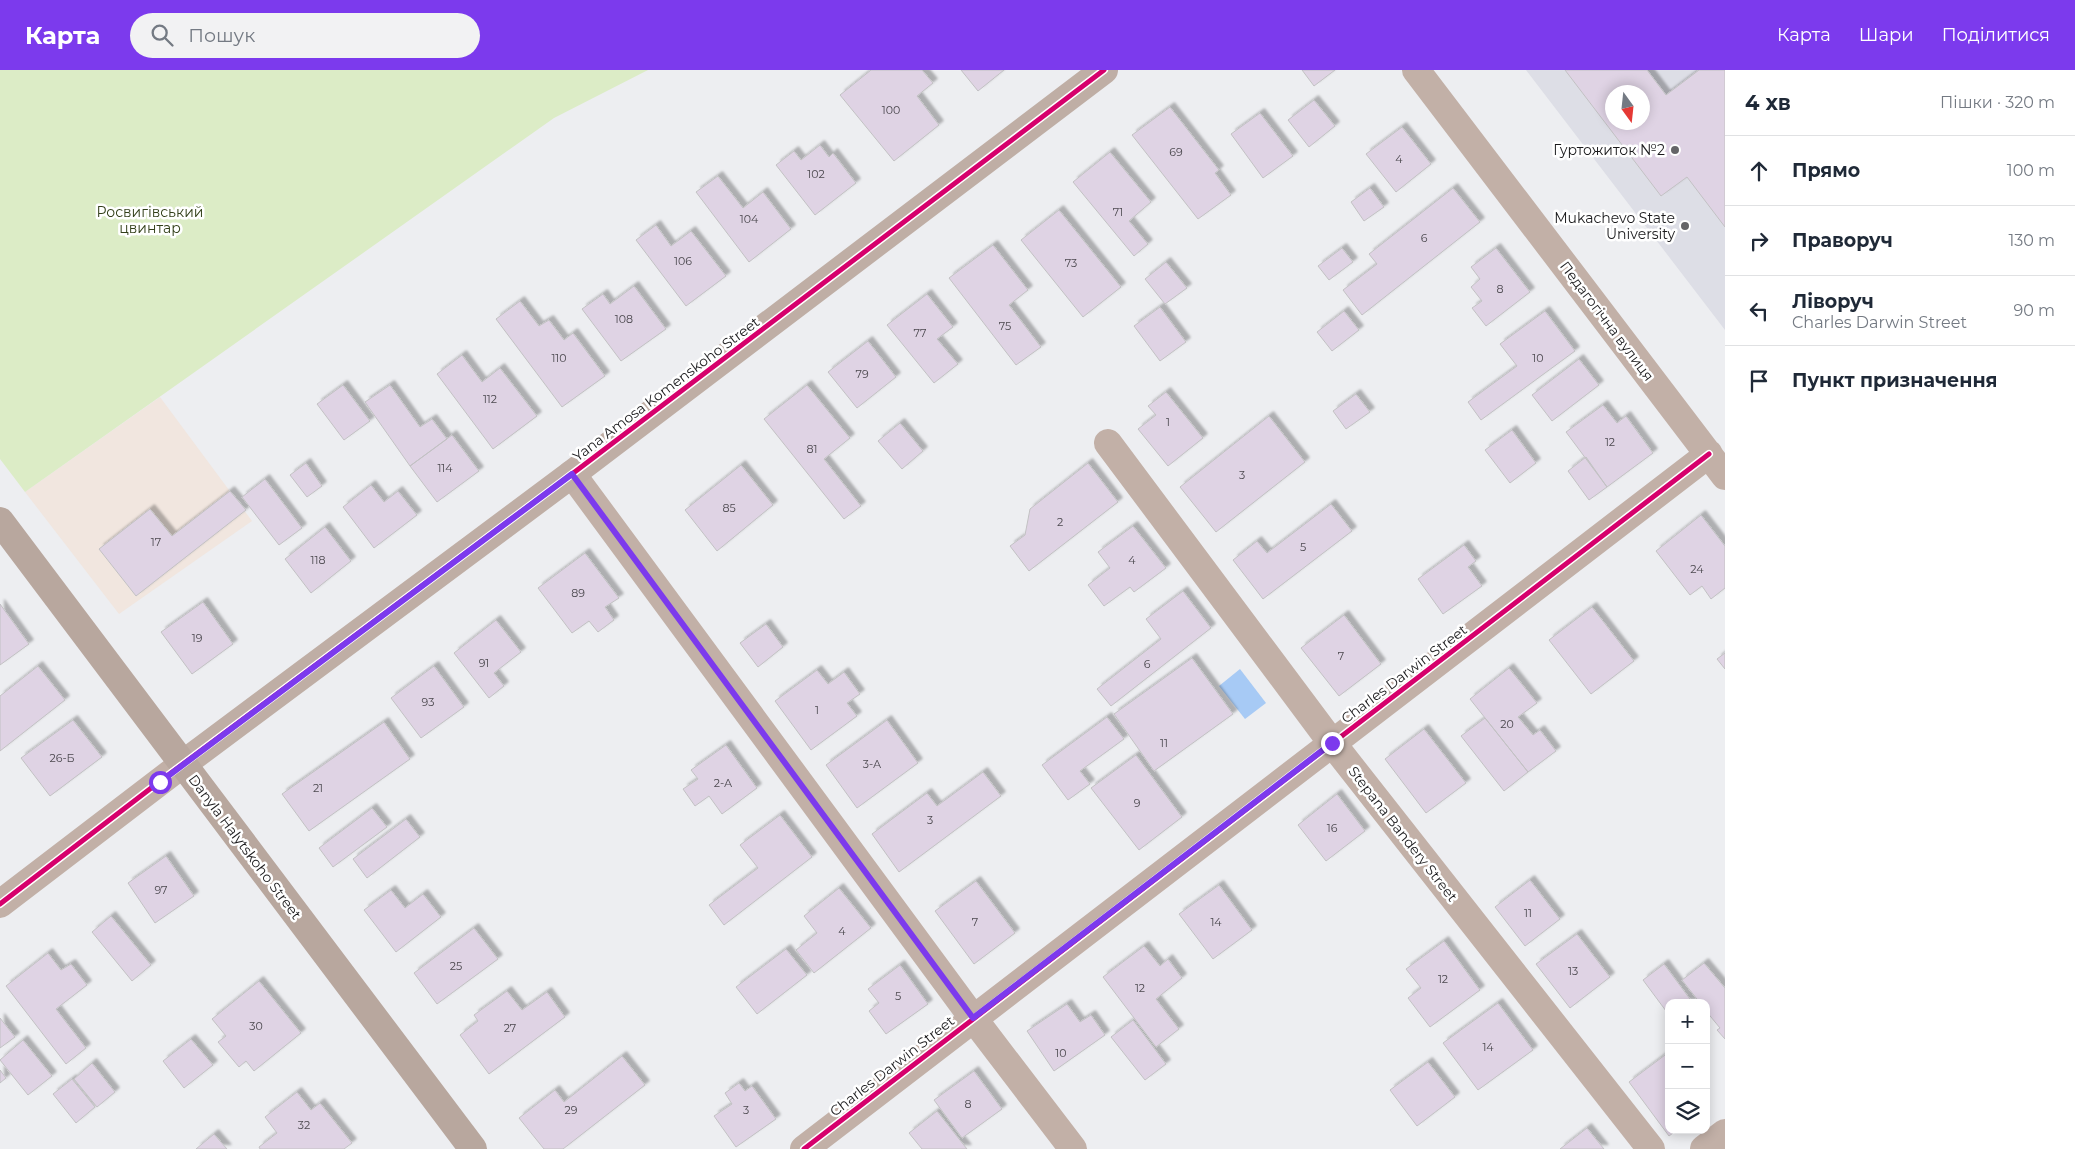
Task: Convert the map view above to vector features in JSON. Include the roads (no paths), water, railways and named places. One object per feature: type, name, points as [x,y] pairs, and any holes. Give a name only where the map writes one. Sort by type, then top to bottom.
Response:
[{"type":"main road","name":"Danyla Halytskoho Street","points":[[0,520],[473,1149]]},
{"type":"street","name":"Yana Amosa Komenskoho Street","points":[[0,904],[183,764],[572,474],[1104,70]]},
{"type":"street","name":"Педагогічна вулиця","points":[[1416,70],[1725,476]]},
{"type":"street","name":"Stepana Bandery Street","points":[[1108,443],[1332,743],[1651,1149]]},
{"type":"street","name":"Charles Darwin Street","points":[[804,1149],[1709,454]]},
{"type":"street","points":[[572,474],[973,1018],[1073,1149]]},
{"type":"street","points":[[1704,1149],[1725,1133]]},
{"type":"water","points":[[1240,669],[1266,703],[1245,719],[1219,686]]},
{"type":"place","name":"Гуртожиток №2","points":[[1675,150]]},
{"type":"place","name":"Mukachevo State University","points":[[1685,226]]},
{"type":"park label","name":"Росвигівський цвинтар","points":[[150,220]]}]
